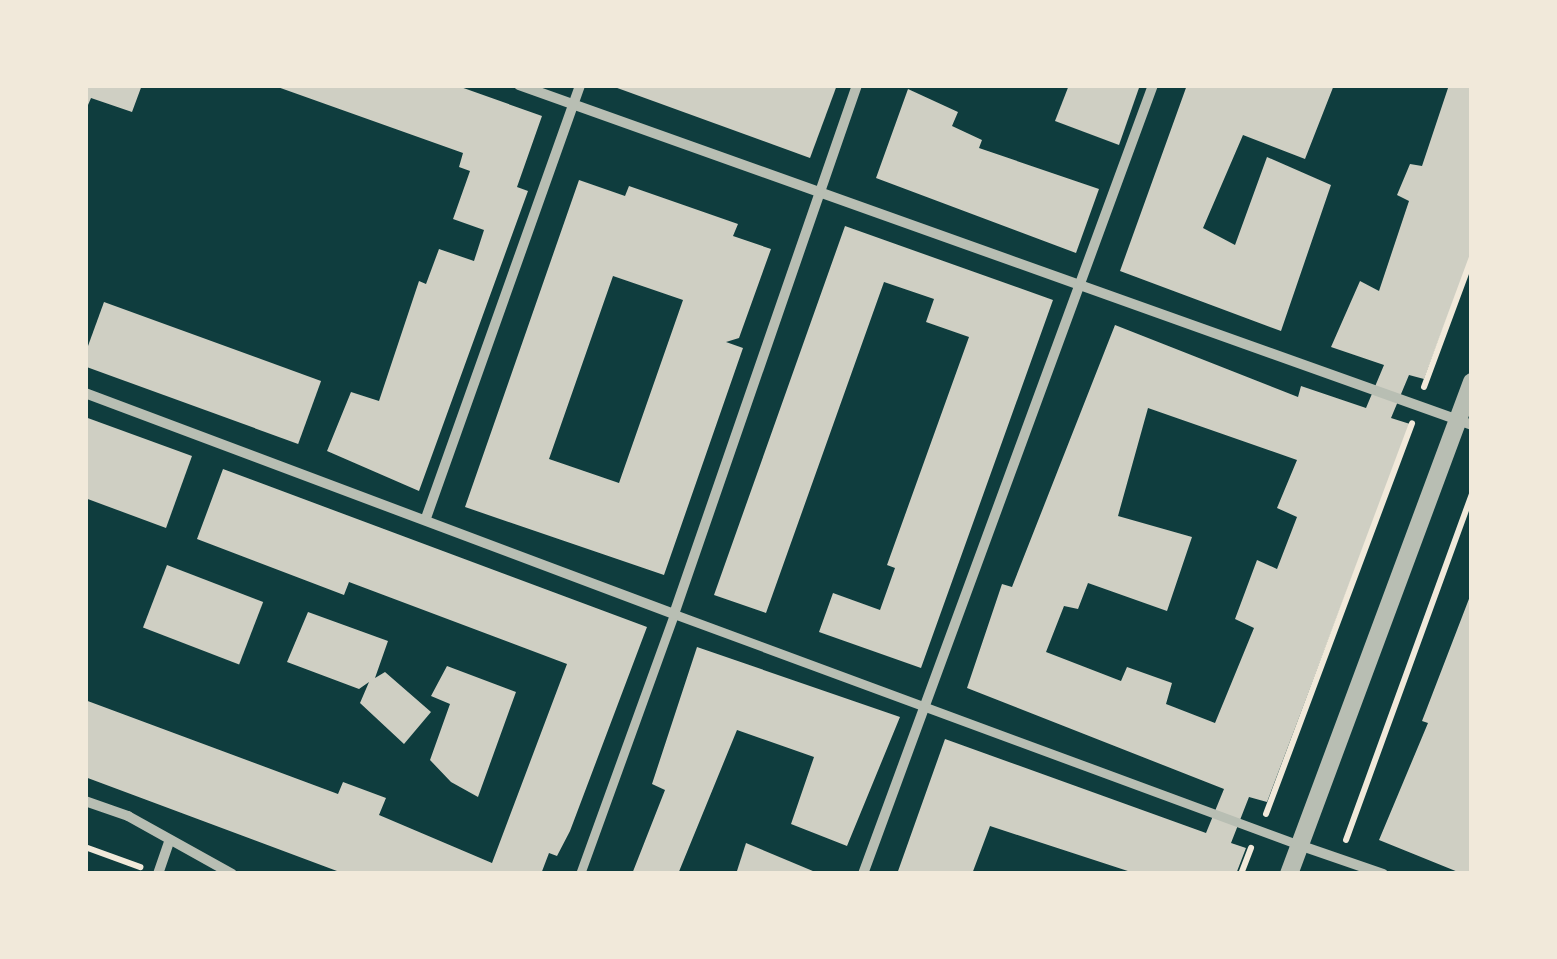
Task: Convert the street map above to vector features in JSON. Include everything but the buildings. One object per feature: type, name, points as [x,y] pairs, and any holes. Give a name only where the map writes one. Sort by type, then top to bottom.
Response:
[{"type":"street","points":[[519,85],[1079,288],[1465,422]]},
{"type":"street","points":[[426,518],[580,85]]},
{"type":"street","points":[[580,874],[858,85]]},
{"type":"street","points":[[863,874],[928,706],[1153,85]]},
{"type":"street","points":[[1288,874],[1465,422],[1472,382]]},
{"type":"street","points":[[85,393],[1383,874]]},
{"type":"street","points":[[85,801],[232,874]]},
{"type":"street","points":[[158,874],[170,840]]},
{"type":"path","points":[[1241,874],[1472,257]]},
{"type":"path","points":[[1339,858],[1472,494]]},
{"type":"path","points":[[85,847],[158,874]]}]
